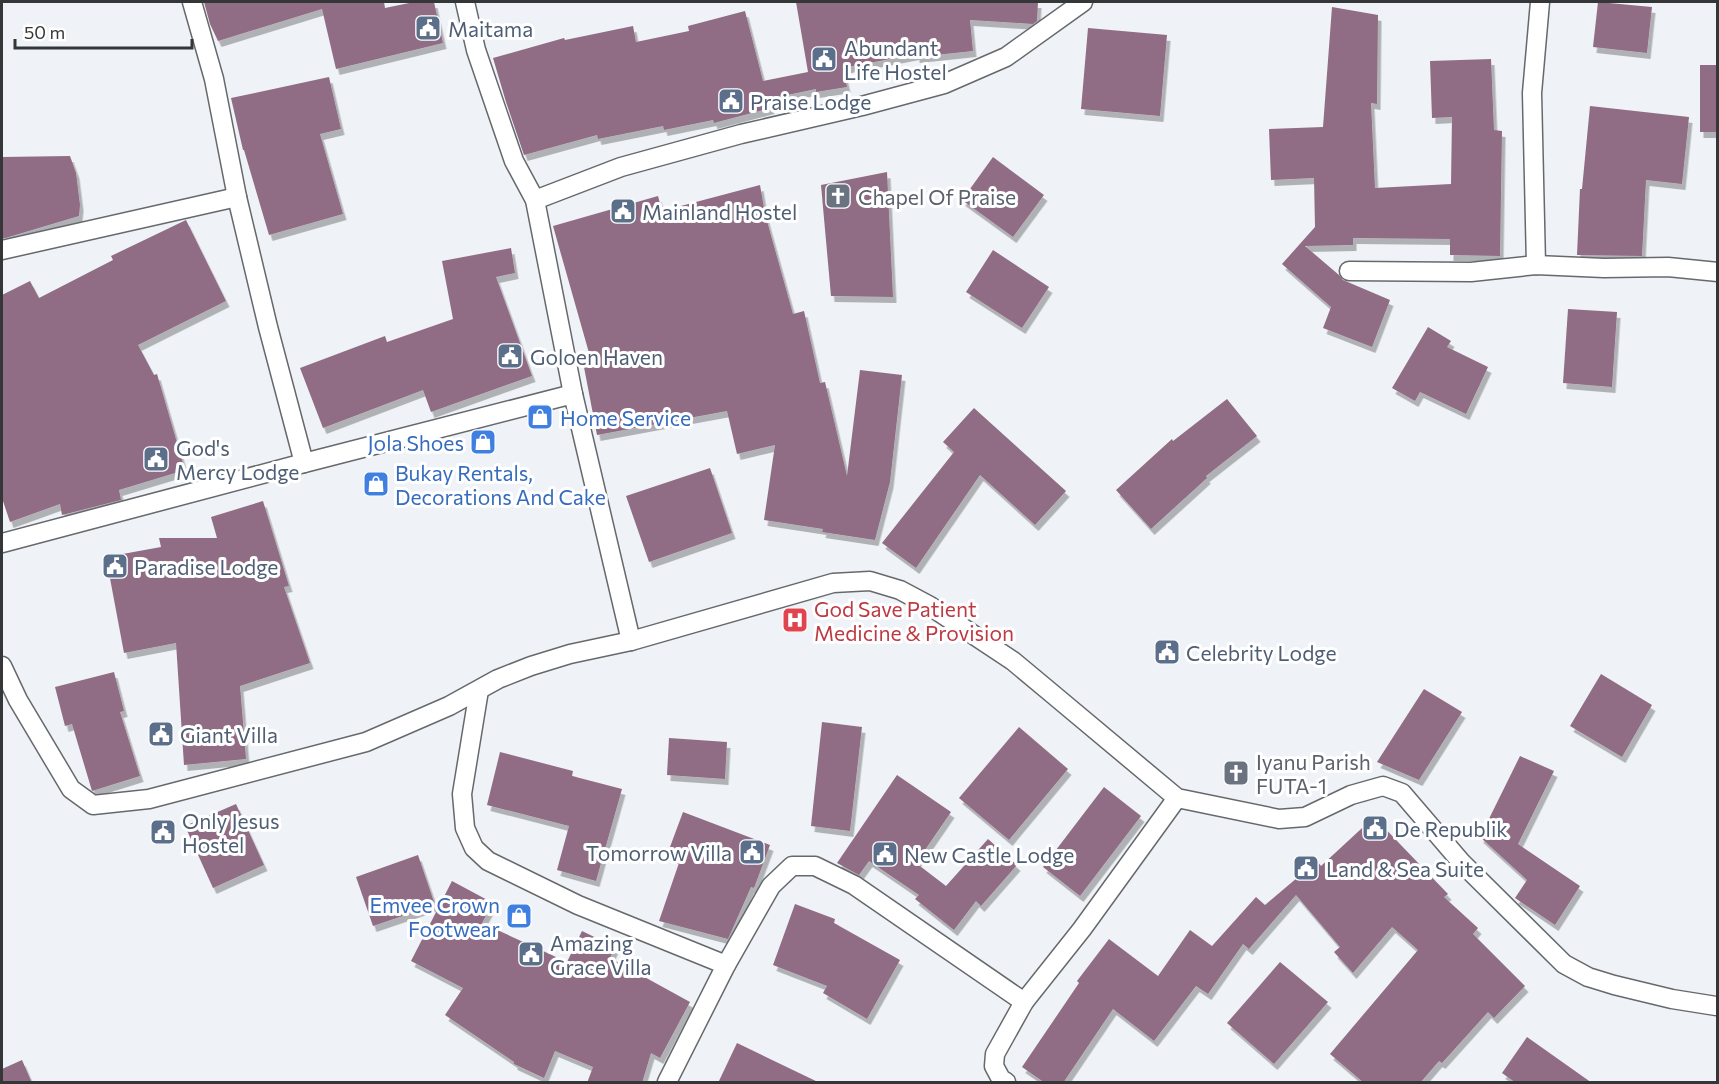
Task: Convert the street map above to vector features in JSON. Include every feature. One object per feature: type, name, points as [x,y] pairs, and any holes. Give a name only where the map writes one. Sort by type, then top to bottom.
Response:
[{"type":"street","points":[[192,2],[214,79],[237,196],[268,327],[304,463]]},
{"type":"street","points":[[465,2],[476,51],[514,161],[535,200],[573,394],[631,641]]},
{"type":"street","points":[[535,200],[632,164],[741,134],[944,84],[1006,57],[1083,2]]},
{"type":"street","points":[[1536,265],[1532,93],[1540,2]]},
{"type":"street","points":[[2,250],[237,196]]},
{"type":"street","points":[[1349,271],[1471,272],[1536,265],[1604,268],[1668,267],[1718,272]]},
{"type":"street","points":[[2,543],[573,394]]},
{"type":"street","points":[[2,666],[18,700],[71,789],[93,805],[149,799],[366,742],[449,706],[498,679],[531,666],[570,654],[631,641],[833,583],[870,581],[900,590],[930,606],[1013,662],[1177,798],[1280,819],[1305,817],[1351,795],[1383,786],[1402,793],[1462,863],[1564,964],[1588,977],[1614,985],[1672,999],[1716,1006]]},
{"type":"street","points":[[479,690],[462,794],[465,828],[474,848],[488,861],[578,905],[726,965]]},
{"type":"street","points":[[1006,1083],[994,1066],[995,1054],[1024,1002],[1082,929],[1177,798]]},
{"type":"street","points":[[667,1083],[726,965],[771,886],[792,866],[815,866],[854,885],[1024,1002]]},
{"type":"building","points":[[204,2],[384,2],[385,8],[414,2],[434,2],[443,43],[336,69],[322,9],[218,41]]},
{"type":"building","points":[[796,2],[1038,2],[1037,21],[1033,24],[970,20],[973,51],[916,57],[916,54],[843,68],[847,87],[816,92],[816,89],[768,99],[771,108],[714,123],[713,120],[664,130],[663,126],[598,139],[597,135],[524,155],[493,58],[564,38],[565,40],[633,26],[636,42],[689,31],[688,26],[745,11],[763,81],[808,72]]},
{"type":"building","points":[[1598,2],[1652,7],[1647,53],[1593,47]]},
{"type":"building","points":[[1332,7],[1378,15],[1377,104],[1371,103],[1375,188],[1451,184],[1452,117],[1432,118],[1430,61],[1491,59],[1494,130],[1502,131],[1500,256],[1450,255],[1450,239],[1353,238],[1353,245],[1305,246],[1343,280],[1390,300],[1372,347],[1323,328],[1331,307],[1282,264],[1315,227],[1314,178],[1271,180],[1269,129],[1323,127]]},
{"type":"building","points":[[1088,28],[1167,35],[1160,116],[1081,109]]},
{"type":"building","points":[[1700,65],[1718,65],[1718,132],[1700,132]]},
{"type":"building","points":[[329,77],[341,129],[320,134],[343,214],[269,235],[243,150],[231,98]]},
{"type":"building","points":[[1590,106],[1689,117],[1682,184],[1646,180],[1642,256],[1577,255],[1580,189],[1582,189]]},
{"type":"building","points":[[70,156],[76,173],[79,216],[2,239],[2,157]]},
{"type":"building","points":[[993,157],[1044,195],[1013,237],[962,200]]},
{"type":"building","points":[[887,172],[893,297],[831,296],[821,185]]},
{"type":"building","points":[[760,185],[765,214],[793,314],[804,311],[820,383],[825,382],[847,476],[860,370],[902,375],[890,482],[875,540],[764,520],[775,445],[737,454],[727,411],[597,435],[583,362],[591,360],[553,226],[658,196],[662,211]]},
{"type":"building","points":[[186,220],[226,301],[138,345],[154,375],[157,374],[185,470],[119,490],[121,500],[62,515],[60,504],[10,522],[2,498],[2,295],[30,281],[39,298],[113,260],[111,256]]},
{"type":"building","points":[[511,248],[515,273],[496,277],[532,376],[431,412],[423,390],[323,428],[300,368],[385,336],[387,342],[453,319],[442,261]]},
{"type":"building","points":[[993,250],[1049,287],[1022,328],[966,292]]},
{"type":"building","points":[[1568,309],[1617,312],[1612,387],[1563,383]]},
{"type":"building","points":[[1428,327],[1451,341],[1447,347],[1488,367],[1466,414],[1420,392],[1415,401],[1392,388]]},
{"type":"building","points":[[1227,399],[1257,436],[1206,476],[1207,478],[1151,529],[1116,490],[1172,439],[1173,441]]},
{"type":"building","points":[[974,408],[1066,491],[1035,525],[980,475],[916,568],[882,543],[954,452],[943,442]]},
{"type":"building","points":[[710,468],[732,533],[649,562],[626,496]]},
{"type":"building","points":[[263,501],[289,586],[284,587],[310,663],[240,686],[246,759],[184,765],[176,643],[124,653],[106,557],[161,547],[159,538],[217,538],[211,517]]},
{"type":"building","points":[[114,672],[124,711],[120,712],[140,776],[92,791],[72,724],[65,726],[55,687]]},
{"type":"building","points":[[1601,674],[1652,705],[1622,757],[1570,726]]},
{"type":"building","points":[[1424,689],[1462,712],[1419,780],[1377,762]]},
{"type":"building","points":[[822,722],[862,727],[850,831],[811,826]]},
{"type":"building","points":[[1019,727],[1068,769],[1009,840],[959,798]]},
{"type":"building","points":[[669,738],[727,742],[725,779],[667,775]]},
{"type":"building","points":[[500,752],[573,771],[572,776],[622,789],[596,881],[557,870],[569,826],[487,805]]},
{"type":"building","points":[[1520,756],[1554,771],[1518,844],[1580,886],[1555,925],[1515,898],[1527,880],[1480,837]]},
{"type":"building","points":[[897,775],[951,812],[916,863],[946,886],[988,839],[1017,865],[981,906],[976,901],[954,930],[915,899],[919,895],[869,861],[859,875],[837,863]]},
{"type":"building","points":[[1104,787],[1141,816],[1080,896],[1043,867]]},
{"type":"building","points":[[236,804],[264,865],[213,888],[185,826]]},
{"type":"building","points":[[683,812],[770,845],[754,888],[751,887],[728,939],[659,921],[680,860],[667,855]]},
{"type":"building","points":[[1374,817],[1448,894],[1444,897],[1478,928],[1473,934],[1525,986],[1494,1018],[1488,1012],[1442,1063],[1439,1061],[1420,1083],[1364,1083],[1330,1054],[1418,950],[1392,927],[1353,973],[1334,952],[1340,947],[1296,895],[1249,949],[1243,944],[1208,994],[1196,986],[1154,1041],[1113,1009],[1063,1083],[1045,1083],[1022,1067],[1079,983],[1077,981],[1109,939],[1158,976],[1190,930],[1212,946],[1256,897],[1265,905],[1317,861],[1321,866]]},
{"type":"building","points":[[418,855],[435,905],[373,926],[356,877]]},
{"type":"building","points":[[452,881],[493,903],[482,923],[567,962],[582,931],[615,947],[610,958],[690,1002],[660,1058],[651,1053],[642,1083],[587,1083],[593,1067],[555,1051],[544,1078],[514,1064],[445,1015],[463,988],[411,961]]},
{"type":"building","points":[[795,904],[835,919],[834,923],[900,960],[867,1019],[823,993],[827,986],[773,965]]},
{"type":"building","points":[[1280,962],[1328,1002],[1274,1064],[1227,1023]]},
{"type":"building","points":[[1527,1037],[1592,1083],[1516,1083],[1502,1073]]},
{"type":"building","points":[[737,1043],[820,1083],[718,1083]]},
{"type":"building","points":[[22,1060],[32,1083],[2,1083],[2,1069]]},
{"type":"place","name":"Maitama","points":[[428,28]]},
{"type":"place","name":"Abundant Life Hostel","points":[[824,59]]},
{"type":"place","name":"Praise Lodge","points":[[731,101]]},
{"type":"place","name":"Chapel Of Praise","points":[[838,196]]},
{"type":"place","name":"Mainland Hostel","points":[[623,211]]},
{"type":"place","name":"Goloen Haven","points":[[510,356]]},
{"type":"place","name":"Home Service","points":[[540,417]]},
{"type":"place","name":"Jola Shoes","points":[[483,442]]},
{"type":"place","name":"God's Mercy Lodge","points":[[156,459]]},
{"type":"place","name":"Bukay Rentals, Decorations And Cake","points":[[376,484]]},
{"type":"place","name":"Paradise Lodge","points":[[115,566]]},
{"type":"place","name":"God Save Patient Medicine & Provision","points":[[795,620]]},
{"type":"place","name":"Celebrity Lodge","points":[[1167,652]]},
{"type":"place","name":"Giant Villa","points":[[161,734]]},
{"type":"place","name":"Iyanu Parish FUTA-1","points":[[1236,773]]},
{"type":"place","name":"De Republik","points":[[1375,828]]},
{"type":"place","name":"Only Jesus Hostel","points":[[163,832]]},
{"type":"place","name":"Tomorrow Villa","points":[[752,852]]},
{"type":"place","name":"New Castle Lodge","points":[[885,854]]},
{"type":"place","name":"Land & Sea Suite","points":[[1306,868]]},
{"type":"place","name":"Emvee Crown Footwear","points":[[519,916]]},
{"type":"place","name":"Amazing Grace Villa","points":[[531,954]]}]
